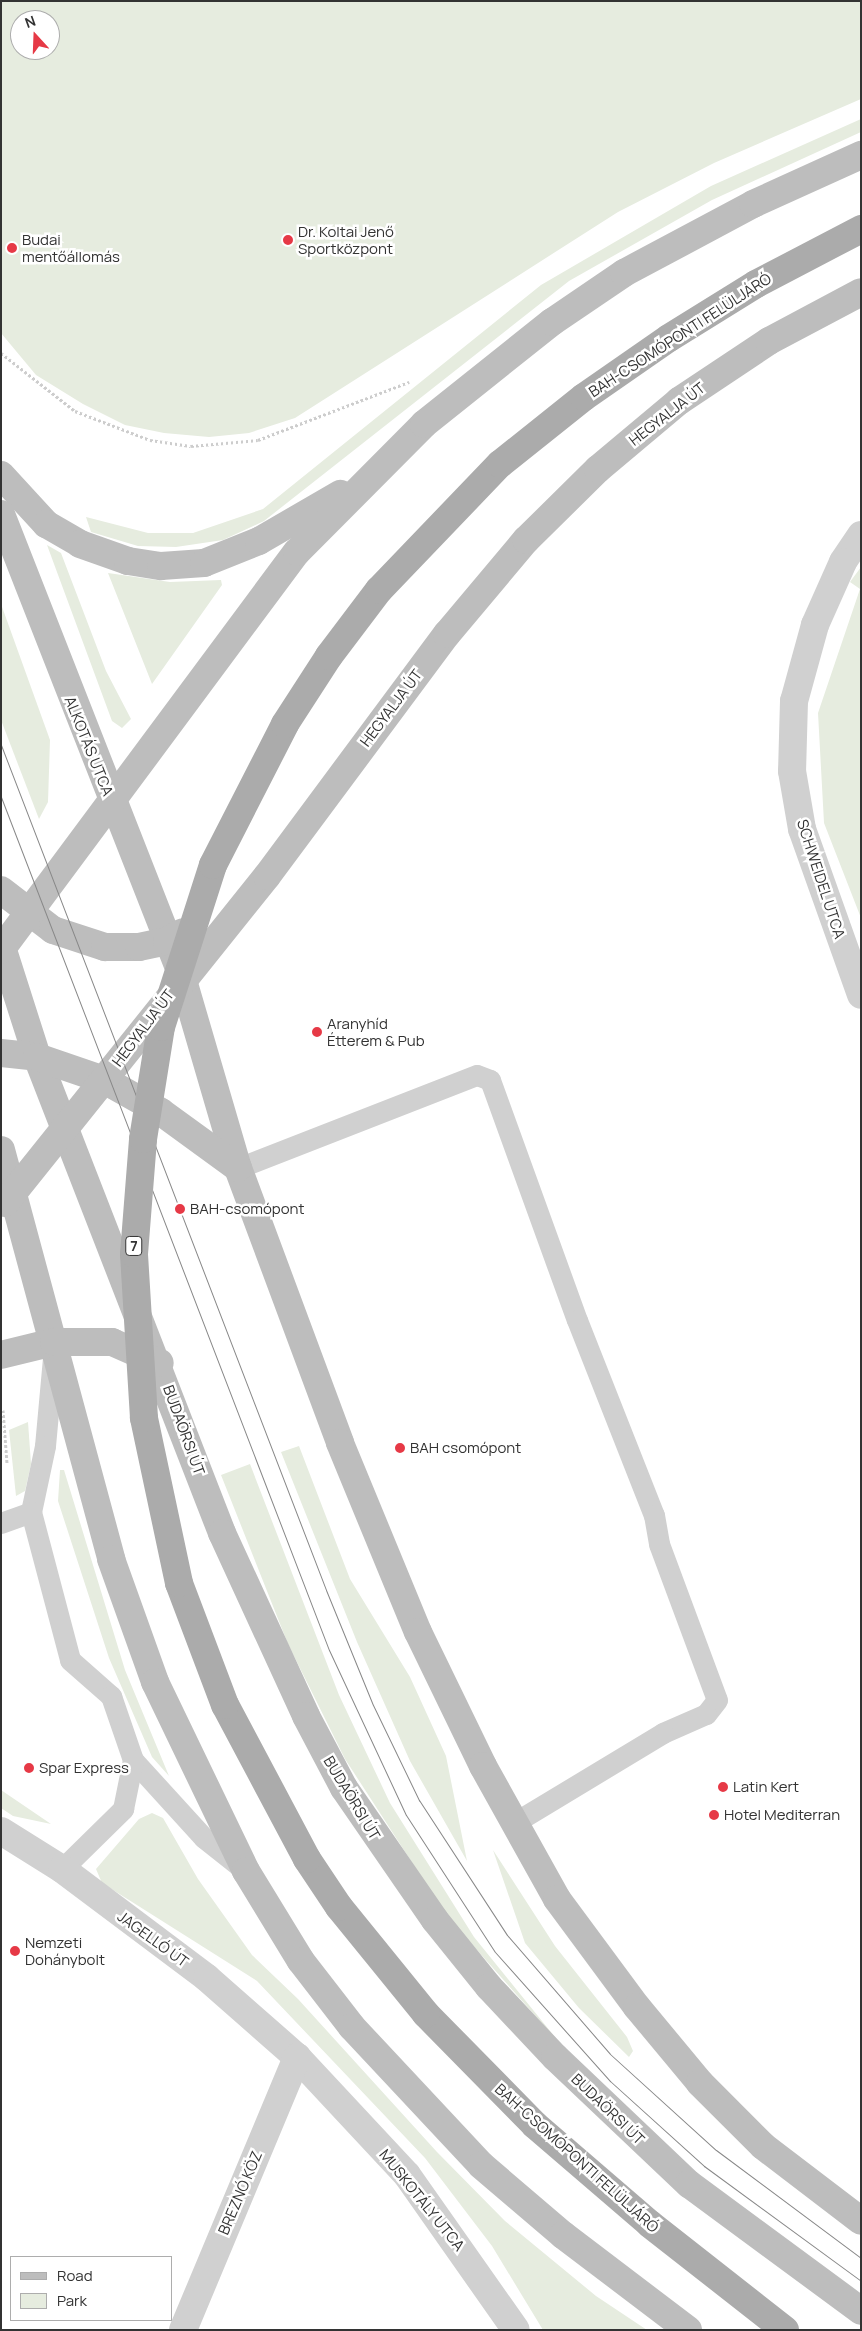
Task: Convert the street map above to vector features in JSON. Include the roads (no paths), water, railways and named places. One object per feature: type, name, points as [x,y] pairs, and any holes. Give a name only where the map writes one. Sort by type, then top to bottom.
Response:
[{"type":"main road","points":[[64,1128],[37,1056],[2,948],[30,916],[240,624],[297,552],[367,478],[484,375],[624,273],[753,204],[861,155]]},
{"type":"main road","name":"BAH-CSOMÓPONTI FELÜLJÁRÓ","points":[[785,2330],[650,2224],[528,2119],[426,2014],[339,1907],[307,1859],[225,1705],[179,1583],[144,1418],[134,1254],[143,1139],[161,1027],[210,874],[275,741],[329,656],[379,590],[500,464],[584,397],[669,338],[756,284],[861,229]]},
{"type":"main road","name":"HEGYALJA ÚT","points":[[7,1199],[104,1080],[182,977],[267,876],[447,634],[526,540],[591,476],[679,401],[770,341],[861,292]]},
{"type":"main road","points":[[1,475],[46,524],[80,544],[128,561],[161,566],[204,563],[259,541],[367,478]]},
{"type":"main road","name":"ALKOTÁS UTCA","points":[[1,514],[112,804],[182,977]]},
{"type":"main road","points":[[1,890],[30,916],[78,941],[105,948],[167,941],[267,876]]},
{"type":"main road","points":[[182,977],[238,1168],[340,1443],[403,1596],[512,1824],[596,1954],[700,2083],[763,2146],[861,2221]]},
{"type":"main road","points":[[1,1053],[37,1056],[104,1080],[162,1112],[238,1168]]},
{"type":"main road","name":"BUDAÖRSI ÚT","points":[[64,1128],[160,1363],[222,1533],[274,1649],[344,1788],[388,1858],[488,1987],[617,2120],[689,2184],[861,2311]]},
{"type":"main road","points":[[1,1150],[7,1199],[54,1342],[111,1559],[152,1673],[246,1871],[301,1960],[352,2027],[481,2165],[563,2235],[688,2330]]},
{"type":"main road","points":[[1,1355],[54,1342],[112,1342],[160,1363]]},
{"type":"street","name":"SCHWEIDEL UTCA","points":[[861,535],[843,562],[815,625],[794,701],[792,771],[802,830],[861,995]]},
{"type":"street","name":"JAGELLÓ ÚT","points":[[1,1831],[62,1869],[207,1978],[297,2057]]},
{"type":"street","name":"BREZNÓ KÖZ","points":[[182,2330],[297,2057]]},
{"type":"street","name":"MUSKOTÁLY UTCA","points":[[297,2057],[407,2175],[516,2330]]},
{"type":"lane","points":[[238,1168],[350,1120],[477,1075],[490,1080],[576,1320],[654,1515],[659,1544],[717,1700],[706,1714],[663,1733],[512,1824]]},
{"type":"lane","points":[[54,1342],[45,1446],[31,1512],[70,1660],[111,1696],[133,1760],[204,1838],[246,1871]]},
{"type":"lane","points":[[1,1524],[31,1512]]},
{"type":"lane","points":[[62,1869],[123,1809],[133,1760]]},
{"type":"tram line","points":[[1,745],[326,1590],[373,1705],[419,1800],[507,1935],[610,2054],[716,2150],[861,2258]]},
{"type":"tram line","points":[[1,797],[329,1650],[406,1815],[495,1952],[610,2081],[704,2166],[861,2281]]},
{"type":"place","name":"Dr. Koltai Jenő Sportközpont","points":[[288,240]]},
{"type":"place","name":"Budai mentőállomás","points":[[12,248]]},
{"type":"place","name":"Aranyhíd Étterem & Pub","points":[[317,1032]]},
{"type":"place","name":"BAH-csomópont","points":[[180,1209]]},
{"type":"place","name":"BAH csomópont","points":[[400,1448]]},
{"type":"place","name":"Spar Express","points":[[29,1768]]},
{"type":"place","name":"Latin Kert","points":[[723,1787]]},
{"type":"place","name":"Hotel Mediterran","points":[[714,1815]]},
{"type":"place","name":"Nemzeti Dohánybolt","points":[[15,1951]]}]
